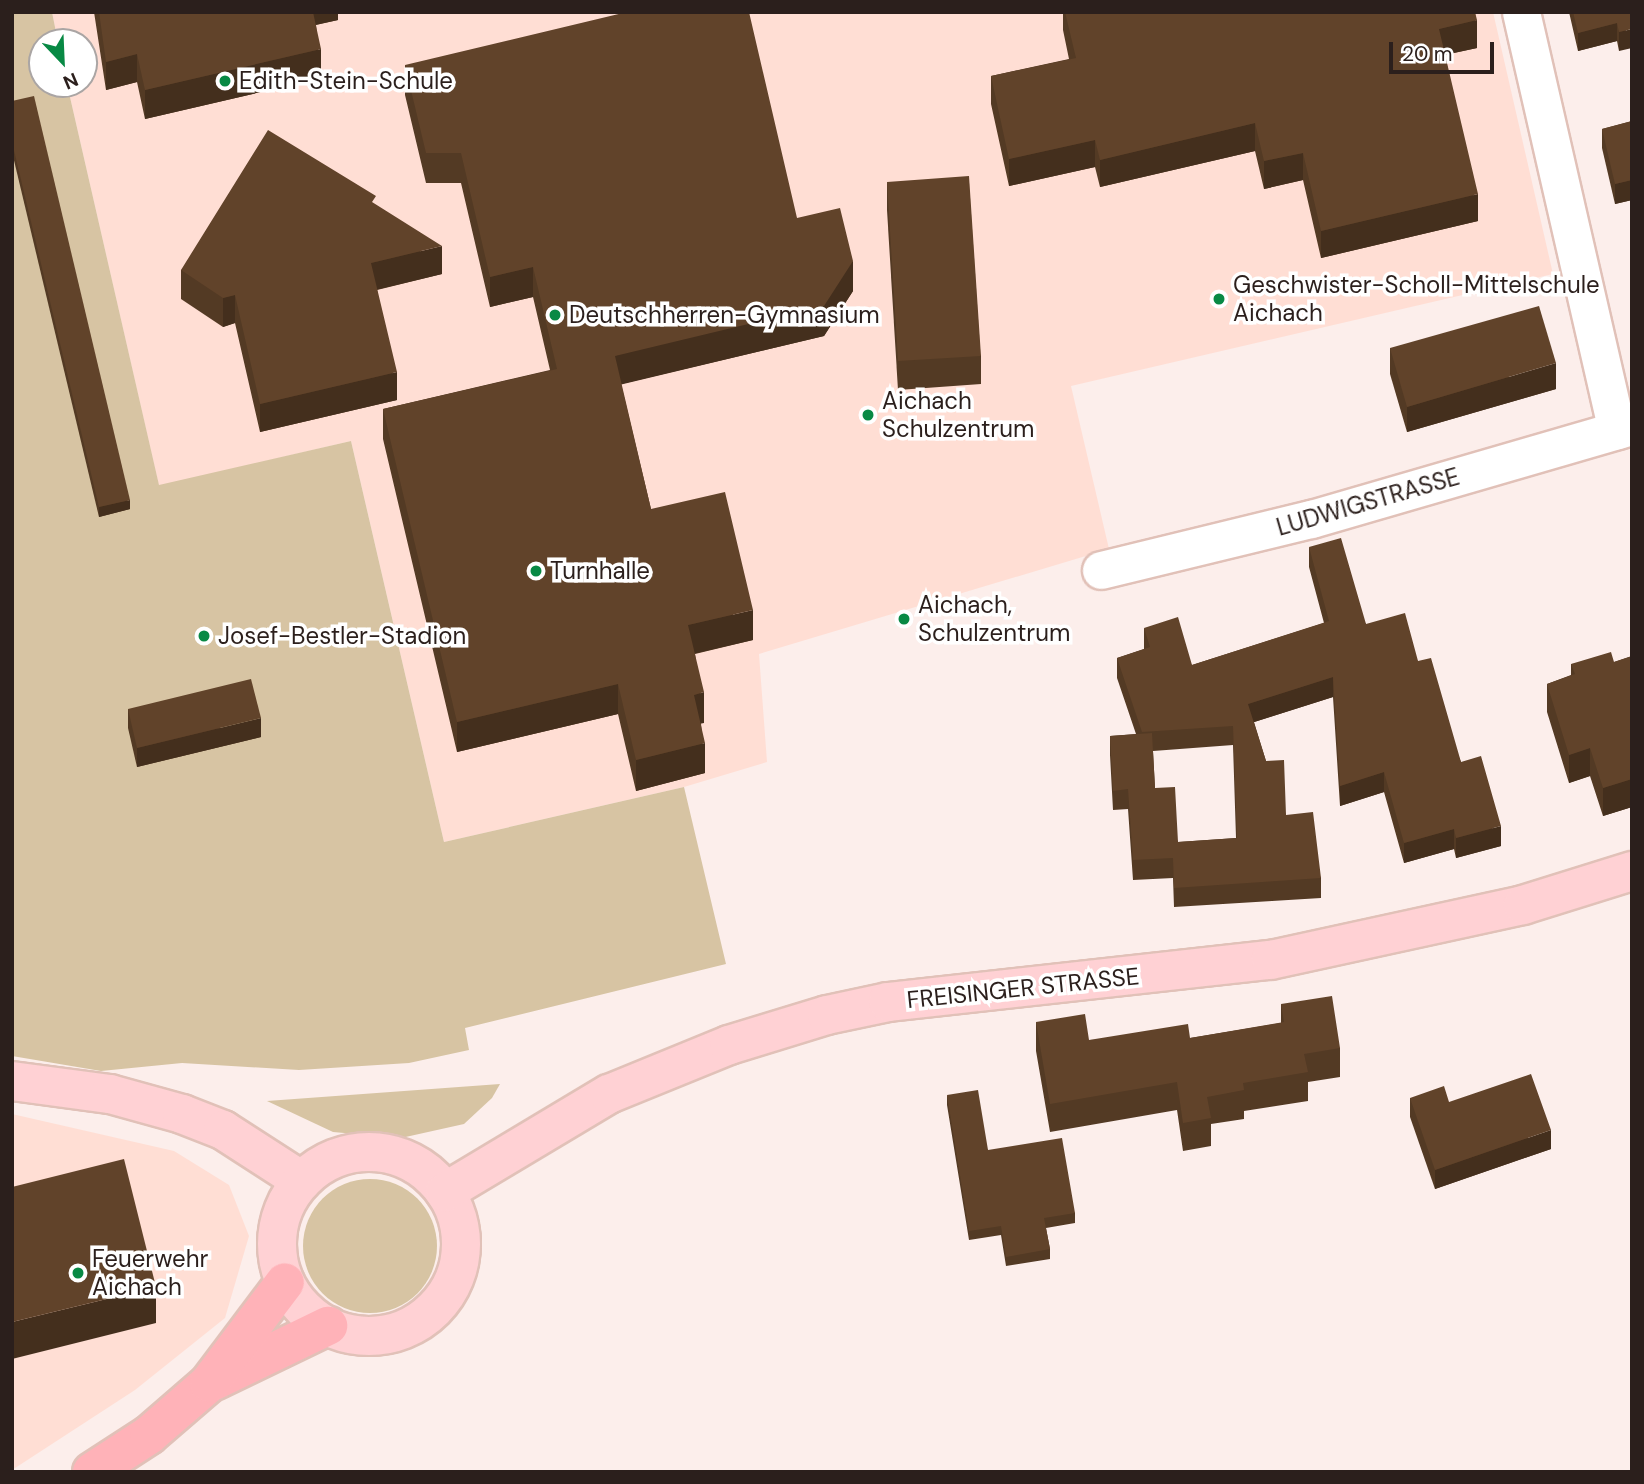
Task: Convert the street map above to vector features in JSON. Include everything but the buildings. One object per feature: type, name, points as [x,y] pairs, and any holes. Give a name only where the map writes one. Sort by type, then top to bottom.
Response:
[{"type":"highway","points":[[92,1472],[149,1435],[209,1383],[285,1282]]},
{"type":"highway","points":[[209,1383],[328,1326]]},
{"type":"main road","name":"FREISINGER STRASSE","points":[[445,1192],[609,1094],[729,1045],[827,1014],[888,1002],[1271,960],[1523,905],[1632,871]]},
{"type":"main road","points":[[12,1081],[110,1094],[182,1114],[223,1130],[302,1181]]},
{"type":"main road","points":[[372,1152],[419,1166],[445,1192],[458,1223],[460,1256],[448,1290],[436,1306],[417,1322],[387,1334],[349,1333],[328,1326],[306,1311],[285,1282],[277,1248],[278,1228],[292,1194],[302,1181],[337,1158],[372,1152]]},
{"type":"street","points":[[1521,12],[1625,428]]},
{"type":"street","name":"LUDWIGSTRASSE","points":[[1101,570],[1311,519],[1625,428]]},
{"type":"shaded area","name":"Josef-Bestler-Stadion","points":[[12,12],[52,12],[55,28],[28,28],[28,98],[70,98],[159,485],[351,441],[444,842],[684,787],[726,964],[465,1028],[469,1050],[409,1063],[299,1070],[182,1063],[101,1071],[12,1056]]},
{"type":"shaded area","name":"Deutschherren-Gymnasium","points":[[52,12],[1493,12],[1553,274],[1071,386],[1109,549],[759,654],[767,762],[684,787],[444,842],[351,441],[159,486],[70,98],[98,98],[98,28],[55,28]]},
{"type":"shaded area","points":[[500,1084],[492,1098],[464,1124],[401,1138],[333,1132],[267,1101]]},
{"type":"shaded area","points":[[12,1114],[174,1151],[229,1185],[249,1236],[225,1318],[135,1390],[12,1470]]},
{"type":"shaded area","points":[[370,1179],[396,1184],[418,1198],[432,1220],[437,1246],[432,1272],[418,1294],[396,1308],[370,1313],[344,1308],[322,1294],[308,1272],[303,1246],[308,1220],[322,1198],[344,1184]]},
{"type":"place","name":"Edith-Stein-Schule","points":[[225,81]]},
{"type":"place","name":"Geschwister-Scholl-Mittelschule Aichach","points":[[1219,299]]},
{"type":"place","name":"Deutschherren-Gymnasium","points":[[555,315]]},
{"type":"place","name":"Aichach Schulzentrum","points":[[868,415]]},
{"type":"place","name":"Turnhalle","points":[[536,571]]},
{"type":"place","name":"Aichach, Schulzentrum","points":[[904,619]]},
{"type":"place","name":"Josef-Bestler-Stadion","points":[[204,636]]},
{"type":"place","name":"Feuerwehr Aichach","points":[[78,1273]]}]
